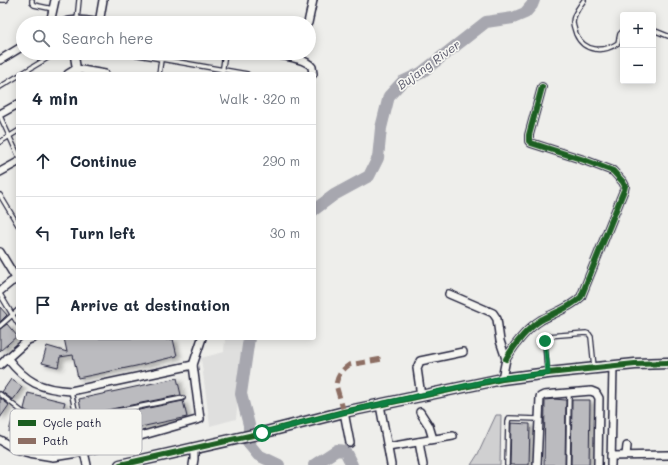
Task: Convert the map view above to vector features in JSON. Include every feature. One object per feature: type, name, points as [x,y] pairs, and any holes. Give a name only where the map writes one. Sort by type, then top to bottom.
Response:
[{"type":"street","points":[[52,16],[55,0]]},
{"type":"street","points":[[101,16],[103,0]]},
{"type":"street","points":[[309,16],[312,0]]},
{"type":"street","points":[[0,60],[16,50]]},
{"type":"street","points":[[75,60],[77,71]]},
{"type":"street","points":[[305,60],[313,71]]},
{"type":"street","points":[[502,378],[506,359],[512,348],[531,328],[540,321],[575,303],[581,297],[625,186],[613,171],[531,143],[529,141],[529,135],[542,87]]},
{"type":"street","points":[[0,115],[16,105]]},
{"type":"street","points":[[0,172],[16,164]]},
{"type":"street","points":[[0,252],[16,277]]},
{"type":"street","points":[[0,291],[16,280]]},
{"type":"street","points":[[449,294],[495,315],[497,319],[500,341],[506,359]]},
{"type":"street","points":[[0,365],[29,340]]},
{"type":"street","points":[[142,436],[200,419],[193,365],[201,340]]},
{"type":"street","points":[[421,396],[417,368],[420,361],[463,352]]},
{"type":"street","points":[[7,358],[24,377],[33,383],[57,390],[71,391],[193,365]]},
{"type":"street","points":[[120,465],[262,433],[344,412],[502,378],[612,366],[668,363]]},
{"type":"street","points":[[611,465],[612,366]]},
{"type":"street","points":[[537,465],[540,397],[544,395],[594,392],[599,398],[598,465]]},
{"type":"street","points":[[380,405],[391,465]]},
{"type":"street","points":[[344,412],[350,443]]},
{"type":"street","points":[[420,412],[430,429],[432,439]]},
{"type":"street","points":[[388,447],[453,436]]},
{"type":"street","points":[[0,440],[10,445]]},
{"type":"street","points":[[419,442],[423,465]]},
{"type":"street","points":[[626,455],[627,446]]},
{"type":"street","points":[[193,465],[194,449]]},
{"type":"street","points":[[37,455],[53,457],[65,455]]},
{"type":"street","points":[[85,455],[87,465]]},
{"type":"street","points":[[611,456],[668,455]]},
{"type":"lane","points":[[0,0],[6,0]]},
{"type":"lane","points":[[32,0],[34,5],[53,9]]},
{"type":"lane","points":[[77,16],[79,0]]},
{"type":"lane","points":[[584,0],[573,21],[582,44],[589,48],[598,49],[614,46],[618,43],[620,34]]},
{"type":"lane","points":[[656,31],[668,36]]},
{"type":"lane","points":[[24,72],[44,60]]},
{"type":"lane","points":[[159,72],[161,60]]},
{"type":"lane","points":[[166,60],[222,72],[224,60]]},
{"type":"lane","points":[[0,87],[16,77]]},
{"type":"lane","points":[[0,115],[16,151]]},
{"type":"lane","points":[[0,142],[16,132]]},
{"type":"lane","points":[[0,195],[16,222]]},
{"type":"lane","points":[[0,294],[16,321]]},
{"type":"lane","points":[[0,326],[16,311]]},
{"type":"lane","points":[[548,373],[545,342],[548,336],[589,334],[591,337],[594,368]]},
{"type":"lane","points":[[71,391],[75,409]]},
{"type":"lane","points":[[0,394],[19,409]]},
{"type":"lane","points":[[568,465],[569,394]]},
{"type":"lane","points":[[127,409],[183,398]]},
{"type":"lane","points":[[506,465],[508,420],[512,418],[538,419]]},
{"type":"shaded area","points":[[225,340],[244,340],[236,419],[210,426],[201,358],[224,352]]},
{"type":"shaded area","points":[[496,415],[501,415],[500,465],[471,465],[478,454]]},
{"type":"building","points":[[0,307],[7,315],[0,322]]},
{"type":"building","points":[[7,324],[16,337],[0,351],[0,329]]},
{"type":"building","points":[[64,340],[173,340],[177,356],[78,378],[73,355],[60,357],[58,367],[42,363],[47,346],[67,352]]},
{"type":"building","points":[[177,378],[181,395],[112,409],[81,409],[79,399]]},
{"type":"building","points":[[11,379],[22,387],[13,400],[2,392]]},
{"type":"building","points":[[28,393],[65,402],[63,409],[24,409]]},
{"type":"building","points":[[0,398],[9,405],[0,418]]},
{"type":"building","points":[[545,400],[566,400],[565,465],[544,465]]},
{"type":"building","points":[[572,400],[590,400],[589,465],[571,465]]},
{"type":"building","points":[[183,401],[187,417],[142,427],[142,409]]},
{"type":"building","points":[[511,423],[530,424],[529,465],[510,465]]},
{"type":"waterway","name":"Bujang River","points":[[316,208],[334,195],[369,176],[378,158],[381,128],[389,96],[402,82],[421,73],[486,22],[513,18],[525,13],[532,5],[534,0]]},
{"type":"waterway","name":"Bujang River","points":[[249,340],[241,394],[249,425],[249,444],[258,455],[279,465]]},
{"type":"waterway","name":"Bujang River","points":[[314,465],[337,450],[345,451],[352,465]]},
{"type":"marked path","points":[[344,412],[336,385],[340,374],[349,365],[382,359]]},
{"type":"cycle path","points":[[506,359],[530,328],[541,320],[577,301],[581,297],[625,186],[613,171],[531,143],[529,141],[529,135],[542,87]]},
{"type":"cycle path","points":[[120,465],[262,433],[344,412],[502,379],[635,364],[668,363]]},
{"type":"route","points":[[262,433],[344,412],[502,378],[548,373],[545,341]]}]
